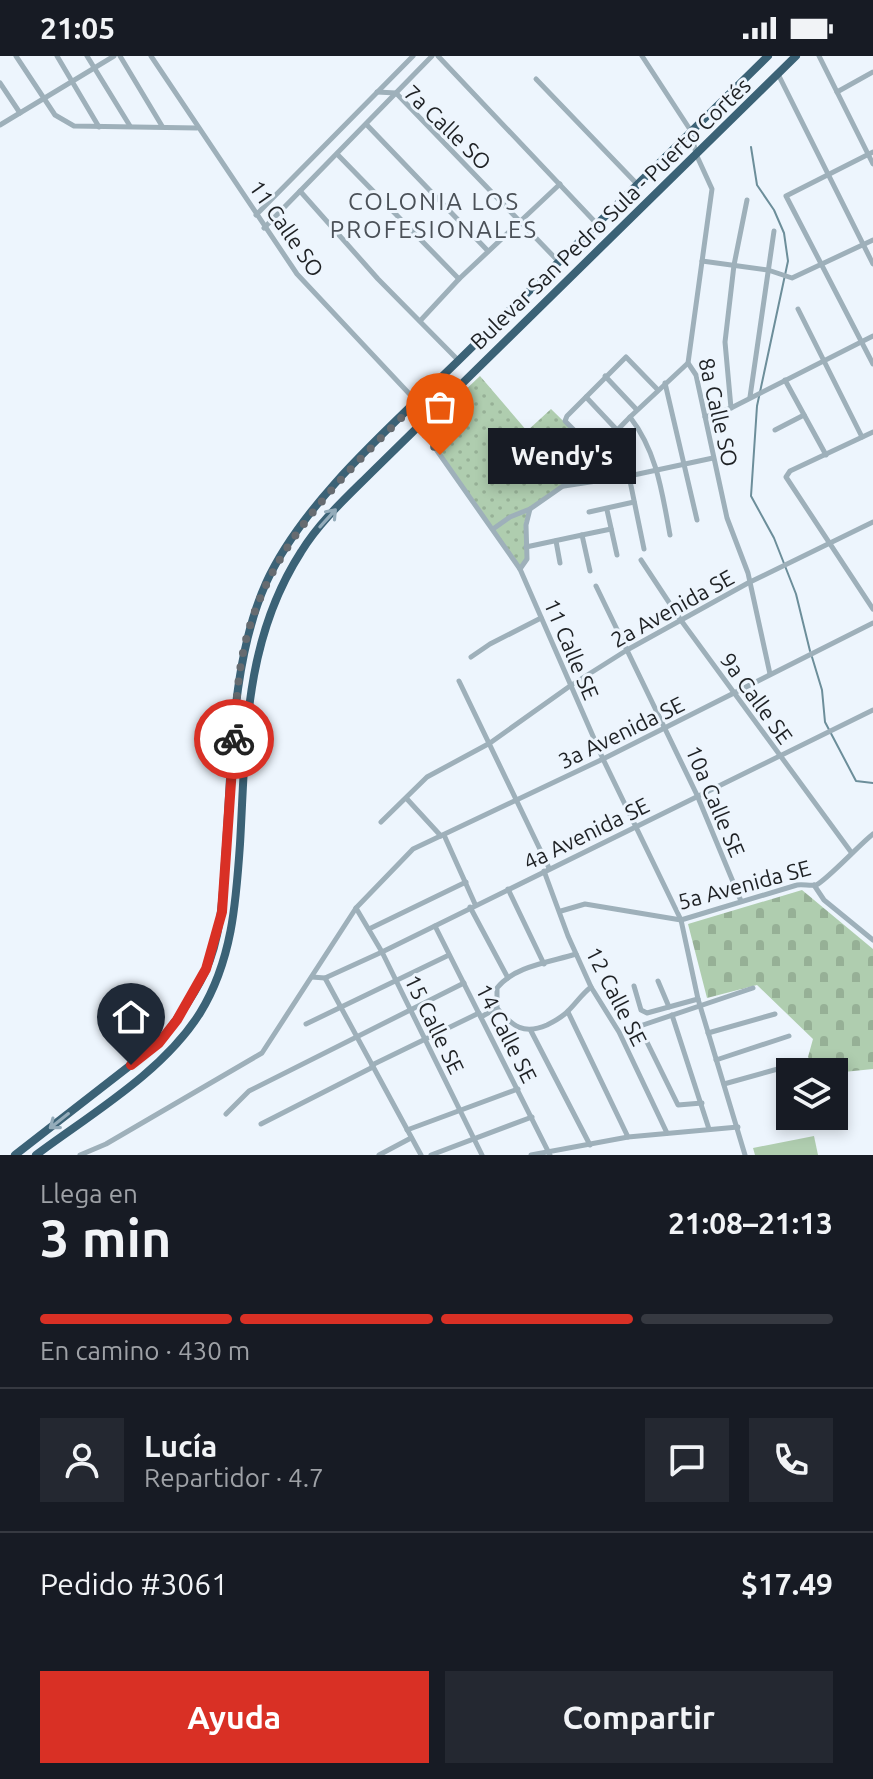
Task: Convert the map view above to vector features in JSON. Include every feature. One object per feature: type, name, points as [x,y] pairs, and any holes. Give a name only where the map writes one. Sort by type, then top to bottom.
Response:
[{"type":"highway","name":"Bulevar San Pedro Sula - Puerto Cortés","points":[[15,1155],[159,1043],[189,1001],[206,969],[222,912],[237,698],[246,639],[267,581],[301,524],[417,402],[768,56]]},
{"type":"highway","name":"Bulevar San Pedro Sula - Puerto Cortés","points":[[36,1155],[167,1055],[201,1012],[220,972],[236,914],[247,730],[254,667],[264,627],[301,551],[419,425],[796,56]]},
{"type":"street","points":[[16,56],[43,99],[63,121],[74,126],[198,128]]},
{"type":"street","points":[[57,56],[100,128]]},
{"type":"street","points":[[87,56],[130,127]]},
{"type":"street","points":[[0,125],[117,56],[162,127]]},
{"type":"street","name":"11 Calle SO","points":[[151,56],[297,274],[417,402]]},
{"type":"street","points":[[256,215],[413,56]]},
{"type":"street","points":[[264,228],[435,56],[597,224]]},
{"type":"street","points":[[642,56],[691,131]]},
{"type":"street","points":[[819,56],[873,164]]},
{"type":"street","points":[[837,92],[873,72]]},
{"type":"street","points":[[778,74],[873,264]]},
{"type":"street","points":[[536,79],[637,184]]},
{"type":"street","points":[[0,83],[20,113]]},
{"type":"street","name":"7a Calle SO","points":[[377,92],[396,93],[559,262]]},
{"type":"street","points":[[366,124],[488,251]]},
{"type":"street","name":"8a Calle SO","points":[[691,131],[696,154],[712,189],[688,363],[696,375],[727,518],[744,560],[770,675]]},
{"type":"street","points":[[870,153],[786,196],[873,364]]},
{"type":"street","points":[[337,154],[459,279]]},
{"type":"street","points":[[420,321],[459,279],[560,184]]},
{"type":"street","points":[[300,191],[378,279],[459,361]]},
{"type":"street","points":[[731,408],[725,342],[734,265],[747,200]]},
{"type":"street","points":[[751,398],[774,231]]},
{"type":"street","points":[[702,261],[768,270],[794,278],[873,240]]},
{"type":"street","points":[[798,309],[862,437]]},
{"type":"street","points":[[705,417],[731,408],[873,336]]},
{"type":"street","points":[[596,452],[565,421],[605,376],[626,357],[658,390]]},
{"type":"street","points":[[493,529],[563,486],[688,363]]},
{"type":"street","points":[[605,376],[637,410]]},
{"type":"street","points":[[785,380],[826,455]]},
{"type":"street","points":[[665,383],[697,520]]},
{"type":"street","points":[[586,397],[617,430]]},
{"type":"street","points":[[417,402],[419,425]]},
{"type":"street","points":[[775,430],[804,415]]},
{"type":"street","points":[[630,417],[644,435],[657,469],[670,535]]},
{"type":"street","name":"11 Calle SE","points":[[419,425],[520,569],[603,759],[681,920],[698,999],[745,1155]]},
{"type":"street","points":[[873,432],[790,471],[786,477],[873,609]]},
{"type":"street","points":[[563,486],[713,458]]},
{"type":"street","points":[[629,476],[644,549]]},
{"type":"street","points":[[589,512],[634,502]]},
{"type":"street","points":[[520,569],[527,559],[526,525],[530,509]]},
{"type":"street","points":[[607,510],[617,555]]},
{"type":"street","name":"2a Avenida SE","points":[[381,822],[427,777],[490,743],[627,650],[748,583],[873,522]]},
{"type":"street","points":[[526,547],[611,529]]},
{"type":"street","points":[[582,535],[590,571]]},
{"type":"street","points":[[556,541],[560,563]]},
{"type":"street","name":"9a Calle SE","points":[[641,560],[680,619],[851,852]]},
{"type":"street","name":"10a Calle SE","points":[[596,586],[666,727],[741,901]]},
{"type":"street","points":[[471,657],[541,618]]},
{"type":"street","name":"3a Avenida SE","points":[[356,908],[413,849],[603,759],[873,623]]},
{"type":"street","name":"12 Calle SE","points":[[459,681],[547,869],[576,954],[591,987],[619,1032],[667,1133]]},
{"type":"street","name":"4a Avenida SE","points":[[311,977],[325,978],[382,952],[873,710]]},
{"type":"street","points":[[406,798],[442,836],[508,978]]},
{"type":"street","name":"5a Avenida SE","points":[[561,911],[585,904],[681,920],[797,885],[814,885],[832,873],[873,834]]},
{"type":"street","points":[[369,929],[466,882]]},
{"type":"street","points":[[814,885],[824,900],[873,940]]},
{"type":"street","points":[[508,889],[544,964]]},
{"type":"street","points":[[80,1155],[106,1144],[262,1053],[356,908]]},
{"type":"street","name":"15 Calle SE","points":[[356,908],[382,952],[482,1155]]},
{"type":"street","name":"14 Calle SE","points":[[435,926],[550,1153]]},
{"type":"street","points":[[576,954],[529,967],[508,978],[497,988],[497,1008],[517,1028],[531,1031],[556,1021],[591,987]]},
{"type":"street","points":[[306,1024],[449,955]]},
{"type":"street","points":[[325,978],[421,1155]]},
{"type":"street","points":[[658,981],[669,1007]]},
{"type":"street","points":[[226,1114],[249,1091],[464,983]]},
{"type":"street","points":[[634,986],[643,1012],[698,999]]},
{"type":"street","points":[[637,1027],[753,988]]},
{"type":"street","points":[[261,1124],[425,1039],[497,1008]]},
{"type":"street","points":[[568,1012],[628,1137]]},
{"type":"street","points":[[708,1033],[775,1014]]},
{"type":"street","points":[[672,1015],[709,1129]]},
{"type":"street","points":[[531,1031],[590,1145]]},
{"type":"street","points":[[643,1034],[678,1105],[702,1103]]},
{"type":"street","points":[[716,1060],[789,1036]]},
{"type":"street","points":[[724,1084],[776,1070]]},
{"type":"street","points":[[407,1130],[518,1089]]},
{"type":"street","points":[[431,1155],[532,1117]]},
{"type":"street","points":[[531,1155],[628,1137],[738,1127]]},
{"type":"street","points":[[381,1154],[411,1138]]},
{"type":"green space","points":[[480,376],[527,431],[551,409],[595,452],[562,486],[529,508],[524,524],[527,559],[520,569],[423,430]]},
{"type":"green space","points":[[611,439],[630,473],[567,484]]},
{"type":"green space","points":[[802,890],[873,949],[873,1069],[848,1072],[848,1058],[809,1058],[813,1039],[757,985],[707,998],[688,924]]},
{"type":"green space","points":[[814,1136],[818,1155],[755,1155],[753,1148]]},
{"type":"waterway","points":[[751,147],[757,185],[774,210],[784,233],[788,261],[757,406],[751,496],[774,538],[796,594],[810,651]]},
{"type":"waterway","points":[[812,657],[822,690],[825,722],[856,781],[873,783]]},
{"type":"way so far","points":[[234,739],[246,639],[267,581],[301,524],[417,402],[419,425],[440,455]]},
{"type":"place","name":"Wendy's","points":[[440,455]]},
{"type":"district","name":"COLONIA LOS PROFESIONALES","points":[[434,215]]},
{"type":"route","points":[[131,1065],[159,1043],[177,1020],[206,969],[222,912],[234,739]]}]
